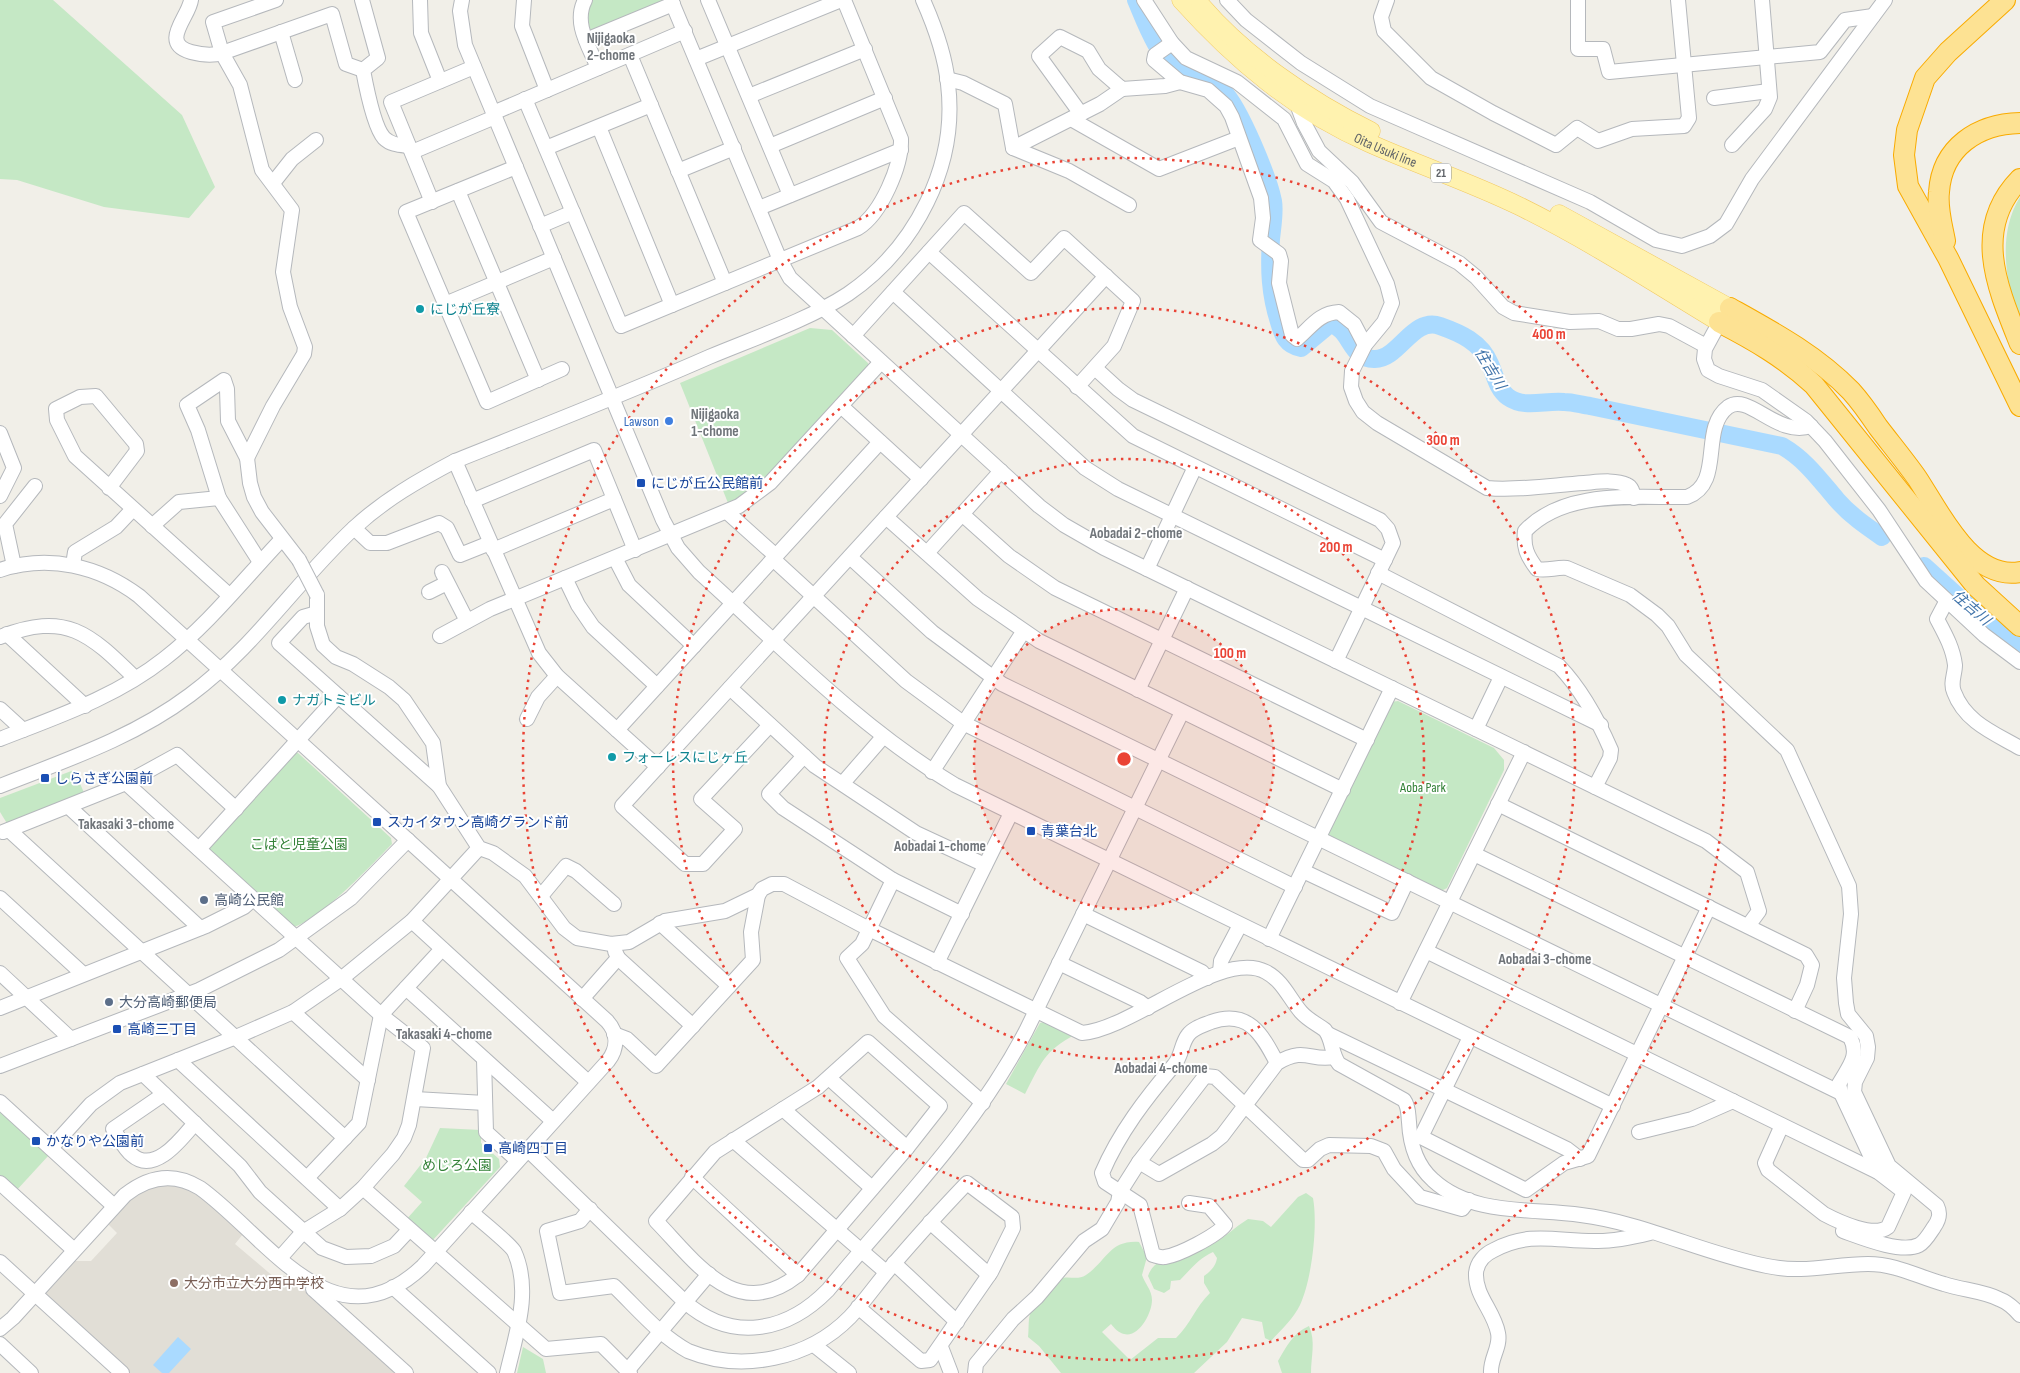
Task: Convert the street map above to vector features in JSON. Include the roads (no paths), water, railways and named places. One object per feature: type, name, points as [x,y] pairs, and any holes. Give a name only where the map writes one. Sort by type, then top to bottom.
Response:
[{"type":"highway","points":[[2005,0],[1948,52],[1925,78],[1907,130],[1904,155],[1908,186],[1948,258],[2020,406]]},
{"type":"highway","points":[[1948,258],[1940,217],[1938,192],[1942,173],[1952,153],[1969,135],[1987,128],[2011,124]]},
{"type":"highway","points":[[2020,180],[2009,190],[1992,230],[1992,249],[2001,298],[2020,344]]},
{"type":"highway","points":[[1724,315],[1760,343],[1791,363],[1814,385],[1976,586],[2020,626]]},
{"type":"highway","points":[[1724,315],[1788,340],[1826,366],[1852,392],[1916,476],[1956,540],[1979,562],[1998,570],[2020,572]]},
{"type":"highway","points":[[1928,527],[1979,577],[1999,585],[2020,586]]},
{"type":"main road","name":"Oita Usuki line","points":[[1181,0],[1243,64],[1299,97],[1565,217],[1631,255],[1724,315]]},
{"type":"main road","name":"Oita Usuki line","points":[[1196,0],[1299,97]]},
{"type":"street","points":[[190,0],[178,29],[177,40],[180,46],[195,53],[212,56],[332,14],[346,64],[362,70]]},
{"type":"street","points":[[247,458],[273,406],[304,354],[305,347],[290,307],[283,272],[292,210],[262,170],[240,84],[222,53],[213,22],[276,0]]},
{"type":"street","points":[[362,0],[378,58],[362,70]]},
{"type":"street","points":[[420,0],[421,32],[440,81]]},
{"type":"street","points":[[462,0],[461,26],[465,45],[671,535],[688,560],[882,737],[932,772],[1011,814],[1613,1106]]},
{"type":"street","points":[[524,0],[522,26],[547,90]]},
{"type":"street","points":[[585,0],[579,15],[580,25],[598,68]]},
{"type":"street","points":[[708,0],[790,195]]},
{"type":"street","points":[[525,100],[621,326],[863,225],[886,194],[901,150],[901,139],[885,98],[842,0],[696,59]]},
{"type":"street","points":[[0,786],[101,746],[138,729],[191,694],[221,670],[354,528],[395,495],[455,461],[612,398],[822,308],[848,294],[880,268],[908,236],[923,212],[938,177],[944,151],[949,111],[948,79],[940,46],[924,0]]},
{"type":"street","points":[[1144,0],[1169,45],[1186,58],[1237,82],[1284,119],[1292,131],[1307,164],[1334,180],[1347,199],[1387,284],[1392,302],[1384,322],[1362,352],[1352,371],[1351,387],[1363,412],[1377,423],[1487,488],[1506,490],[1525,486],[1605,481],[1628,485],[1632,489],[1634,498]]},
{"type":"street","points":[[1227,0],[1246,20],[1301,63],[1370,106],[1590,202],[1656,240],[1682,246],[1710,236],[1726,224],[1752,179],[1885,0]]},
{"type":"street","points":[[1387,0],[1381,17],[1384,31],[1431,78],[1493,113],[1556,145],[1577,128],[1598,140],[1632,129],[1643,130],[1684,126],[1689,118],[1678,0]]},
{"type":"street","points":[[1578,0],[1578,49],[1603,49],[1608,72],[1820,52],[1845,20],[1873,16]]},
{"type":"street","points":[[1732,145],[1765,108],[1769,91],[1768,57],[1762,0]]},
{"type":"street","points":[[586,40],[672,2],[780,260],[790,278],[961,435],[1064,525],[1084,538],[1706,841],[1747,872],[1759,911],[1748,926]]},
{"type":"street","points":[[362,70],[370,104],[384,139],[395,145],[410,149],[494,115],[547,90],[685,31]]},
{"type":"street","points":[[281,32],[295,80]]},
{"type":"street","points":[[1122,89],[1099,69],[1088,51],[1060,37],[1039,56],[1076,116],[1159,169],[1239,138]]},
{"type":"street","points":[[1169,45],[1155,55],[1154,60],[1180,82],[1208,90],[1218,98],[1232,117],[1261,198],[1263,218],[1260,240],[1276,252],[1281,261],[1279,283],[1281,297],[1292,335],[1297,339],[1327,313],[1339,312],[1354,324],[1362,352]]},
{"type":"street","points":[[749,96],[865,49]]},
{"type":"street","points":[[630,55],[725,283]]},
{"type":"street","points":[[432,202],[391,102],[474,67]]},
{"type":"street","points":[[948,79],[963,83],[1005,104],[1013,148]]},
{"type":"street","points":[[1013,148],[1076,116],[1122,89],[1165,86],[1180,82]]},
{"type":"street","points":[[1714,98],[1769,91]]},
{"type":"street","points":[[1299,97],[1304,123],[1319,151],[1352,182],[1381,222],[1459,263],[1476,277],[1503,307],[1514,313],[1570,322],[1599,321],[1618,328],[1632,329],[1659,324],[1669,326],[1706,346]]},
{"type":"street","points":[[770,146],[885,98]]},
{"type":"street","points":[[546,148],[651,105]]},
{"type":"street","points":[[599,127],[672,305]]},
{"type":"street","points":[[273,183],[292,159],[316,140]]},
{"type":"street","points":[[678,171],[734,148]]},
{"type":"street","points":[[1013,148],[1069,171],[1129,205]]},
{"type":"street","points":[[759,208],[901,150]]},
{"type":"street","points":[[516,167],[406,212],[487,402],[562,369]]},
{"type":"street","points":[[458,191],[538,380]]},
{"type":"street","points":[[540,226],[573,212]]},
{"type":"street","points":[[853,336],[964,213],[1031,273],[1064,238],[1133,301],[1114,346],[1077,387]]},
{"type":"street","points":[[929,252],[1133,436],[1385,560]]},
{"type":"street","points":[[445,304],[554,258]]},
{"type":"street","points":[[770,725],[701,798],[735,829],[703,864],[685,864],[622,806],[1106,276]]},
{"type":"street","points":[[893,292],[1085,468],[1118,489],[1601,725]]},
{"type":"street","points":[[1724,315],[1706,346],[1704,362],[1711,372],[1762,390],[1787,406],[1811,426],[1879,510],[1918,571],[1946,602],[1984,636],[2020,662]]},
{"type":"street","points":[[440,636],[514,599],[727,512],[751,498],[770,483],[881,362]]},
{"type":"street","points":[[1095,368],[1133,400],[1380,520],[1388,529],[1393,543],[1336,661]]},
{"type":"street","points":[[260,562],[219,498],[198,430],[187,405],[224,380],[228,389],[228,421],[247,458],[254,497],[282,539],[299,560],[317,596],[319,636],[329,652],[353,664],[397,693],[426,730],[435,750],[439,786]]},
{"type":"street","points":[[109,488],[137,451],[136,444],[96,396],[80,397],[56,409],[57,420],[74,456],[109,488],[229,595]]},
{"type":"street","points":[[1811,426],[1789,428],[1753,408],[1741,405],[1730,406],[1723,413],[1715,432],[1707,481],[1697,494],[1687,498],[1596,499],[1556,509],[1525,531],[1524,545],[1528,558],[1536,569],[1546,571],[1556,567],[1567,568],[1630,595],[1657,615],[1668,626],[1686,655],[1787,750],[1849,886],[1851,914],[1844,978],[1846,1003],[1848,1014],[1866,1036],[1868,1047],[1867,1058],[1855,1082],[1854,1092],[1889,1166],[1937,1206],[1940,1211],[1938,1221],[1933,1228],[1922,1243],[1914,1247],[1890,1245],[1843,1231]]},
{"type":"street","points":[[841,406],[921,479]]},
{"type":"street","points":[[0,433],[14,468],[0,496]]},
{"type":"street","points":[[617,730],[880,442]]},
{"type":"street","points":[[472,501],[594,450],[635,550]]},
{"type":"street","points":[[455,461],[539,653],[557,676],[658,767]]},
{"type":"street","points":[[1147,569],[1195,467]]},
{"type":"street","points":[[927,553],[1001,471]]},
{"type":"street","points":[[14,566],[5,524],[34,486]]},
{"type":"street","points":[[152,526],[179,502],[219,498]]},
{"type":"street","points":[[354,528],[370,542],[387,543],[440,523],[447,528],[460,555],[491,547],[614,499]]},
{"type":"street","points":[[73,565],[75,552],[116,527],[133,509]]},
{"type":"street","points":[[727,512],[906,681],[963,723],[1295,887]]},
{"type":"street","points":[[962,514],[1009,556],[1055,588],[1367,740]]},
{"type":"street","points":[[886,517],[978,599],[1023,632],[1054,650],[1342,790]]},
{"type":"street","points":[[0,739],[85,706],[136,678],[187,640],[282,539]]},
{"type":"street","points":[[850,556],[932,632],[993,678],[1841,1092]]},
{"type":"street","points":[[616,558],[634,591],[694,646]]},
{"type":"street","points":[[0,570],[39,563],[73,565],[107,576],[126,586],[221,670],[582,999],[609,1024],[614,1034],[613,1053],[553,1122],[416,1272],[393,1287],[369,1295],[345,1295],[320,1288],[300,1276]]},
{"type":"street","points":[[1378,573],[1559,666],[1570,678],[1601,725],[1611,750],[1610,758],[1595,787]]},
{"type":"street","points":[[429,592],[445,578],[468,621]]},
{"type":"street","points":[[565,578],[578,605],[593,627],[657,686]]},
{"type":"street","points":[[1138,690],[1187,588]]},
{"type":"street","points":[[1946,602],[1937,618],[1952,650],[1955,667],[1952,685],[1954,692],[1969,717],[1978,725],[2020,748]]},
{"type":"street","points":[[317,613],[303,617],[279,643],[439,786],[479,848],[493,854],[518,870],[570,934],[586,941],[611,944],[629,942],[648,933],[660,923],[677,918],[725,911],[758,895]]},
{"type":"street","points":[[3,636],[28,628],[48,625],[78,632],[103,647],[136,678]]},
{"type":"street","points":[[932,772],[1023,632]]},
{"type":"street","points":[[3,636],[85,706]]},
{"type":"street","points":[[527,719],[538,697],[557,676]]},
{"type":"street","points":[[1476,729],[1501,677]]},
{"type":"street","points":[[730,688],[804,756],[843,784],[916,833],[985,865]]},
{"type":"street","points":[[1269,939],[1392,688]]},
{"type":"street","points":[[199,850],[338,696]]},
{"type":"street","points":[[0,709],[23,730]]},
{"type":"street","points":[[527,1149],[685,1302],[708,1319],[727,1326],[744,1328],[771,1325],[795,1315],[819,1300],[943,1155],[983,1103],[1012,1058],[1182,712]]},
{"type":"street","points":[[843,784],[882,737]]},
{"type":"street","points":[[1497,739],[1512,754],[1514,767],[1511,778]]},
{"type":"street","points":[[1400,1003],[1524,752]]},
{"type":"street","points":[[236,808],[177,755],[126,783],[4,831],[189,994],[346,1138]]},
{"type":"street","points":[[804,756],[769,794],[783,808],[893,880],[962,914]]},
{"type":"street","points":[[126,783],[381,1015],[423,1048],[416,1098],[404,1138],[393,1154],[363,1188],[340,1209],[303,1232],[280,1258]]},
{"type":"street","points":[[1498,804],[1806,955],[1812,965],[1807,985],[1795,1010]]},
{"type":"street","points":[[69,807],[200,928]]},
{"type":"street","points":[[937,963],[1011,814]]},
{"type":"street","points":[[0,1066],[189,994],[242,970],[297,939],[351,898],[408,840]]},
{"type":"street","points":[[51,1148],[99,1098],[120,1083],[293,1012],[341,979],[412,921],[479,848]]},
{"type":"street","points":[[1474,854],[1850,1037],[1855,1048],[1854,1056],[1839,1084],[1878,1172]]},
{"type":"street","points":[[541,896],[566,866],[576,871],[614,904]]},
{"type":"street","points":[[1303,871],[1392,913],[1407,881]]},
{"type":"street","points":[[893,880],[862,944],[847,958],[884,1016],[983,1103]]},
{"type":"street","points":[[614,1034],[626,1039],[656,1066],[753,960],[751,932],[758,895],[762,889],[772,884],[784,884],[869,929],[1082,1033],[1102,1028],[1148,1008],[1220,972],[1239,967],[1256,968],[1264,971],[1281,984],[1305,1016],[1328,1034],[1567,1149],[1580,1158]]},
{"type":"street","points":[[0,898],[83,974]]},
{"type":"street","points":[[0,1008],[200,928],[244,907],[253,899]]},
{"type":"street","points":[[1470,1037],[1422,1138],[1526,1190],[1564,1164],[1588,1156],[1639,1055],[1709,907]]},
{"type":"street","points":[[1083,914],[1202,972],[1207,978]]},
{"type":"street","points":[[412,921],[588,1082]]},
{"type":"street","points":[[660,923],[729,986]]},
{"type":"street","points":[[1220,972],[1221,961],[1240,925]]},
{"type":"street","points":[[611,944],[618,958],[692,1026]]},
{"type":"street","points":[[307,1178],[359,1123],[381,1015],[442,949]]},
{"type":"street","points":[[1426,951],[1734,1101],[1878,1172],[1904,1192],[1888,1227],[1874,1232],[1834,1219],[1824,1214],[1764,1166],[1782,1125]]},
{"type":"street","points":[[582,999],[618,958]]},
{"type":"street","points":[[1059,963],[1140,1002],[1148,1008]]},
{"type":"street","points":[[0,973],[72,1039]]},
{"type":"street","points":[[1377,992],[1394,994],[1404,989],[1411,982]]},
{"type":"street","points":[[406,988],[553,1122]]},
{"type":"street","points":[[293,1012],[368,1080]]},
{"type":"street","points":[[1189,1203],[1209,1206],[1224,1225],[1219,1233],[1164,1258],[1153,1255],[1140,1205],[1104,1182],[1102,1178],[1105,1165],[1124,1129],[1180,1056],[1188,1034],[1224,1018],[1245,1021],[1259,1032],[1277,1063]]},
{"type":"street","points":[[1328,1034],[1334,1057],[1342,1066],[1404,1100],[1407,1104],[1412,1142],[1421,1166],[1439,1185],[1468,1200],[1492,1207],[1581,1215],[1653,1232],[1744,1261],[1779,1269],[1820,1269],[1869,1264],[1897,1267],[1939,1283],[1994,1296],[2013,1307],[2020,1315]]},
{"type":"street","points":[[868,1042],[940,1106],[907,1148],[798,1275],[780,1287],[747,1293],[730,1290],[708,1274],[656,1221],[714,1152],[829,1078],[868,1042]]},
{"type":"street","points":[[1139,1162],[1159,1174],[1212,1144],[1222,1136],[1277,1063],[1300,1054],[1322,1058],[1334,1057]]},
{"type":"street","points":[[484,1059],[486,1132],[517,1160]]},
{"type":"street","points":[[178,1060],[340,1209]]},
{"type":"street","points":[[143,1074],[240,1166],[260,1192],[303,1232],[329,1252],[354,1258],[371,1256],[389,1249],[409,1230]]},
{"type":"street","points":[[975,1373],[976,1364],[1008,1325],[1037,1297],[1084,1242],[1102,1229],[1118,1202],[1120,1192],[1139,1162],[1205,1076],[1215,1077],[1246,1103],[1303,1160],[1308,1160],[1320,1149],[1329,1145],[1371,1146],[1384,1151],[1394,1169],[1420,1197],[1462,1209],[1468,1200]]},
{"type":"street","points":[[829,1078],[907,1148]]},
{"type":"street","points":[[164,1094],[113,1129],[130,1154],[139,1159],[155,1160],[175,1147],[196,1123]]},
{"type":"street","points":[[416,1098],[485,1103]]},
{"type":"street","points":[[1639,1132],[1692,1119],[1734,1101]]},
{"type":"street","points":[[0,1102],[114,1206]]},
{"type":"street","points":[[783,1109],[872,1188]]},
{"type":"street","points":[[733,1140],[860,1251],[890,1268],[957,1322]]},
{"type":"street","points":[[0,1328],[35,1294],[114,1206],[136,1187],[150,1180],[165,1177],[184,1179],[210,1194],[406,1373]]},
{"type":"street","points":[[692,1177],[798,1275]]},
{"type":"street","points":[[0,1183],[74,1250]]},
{"type":"street","points":[[590,1209],[580,1221],[547,1231],[560,1293],[614,1286],[688,1351],[720,1363],[766,1368],[814,1345],[840,1326],[930,1222],[967,1183],[1012,1217],[1014,1224],[1010,1236],[989,1275],[930,1360],[922,1361],[858,1307]]},
{"type":"street","points":[[363,1188],[546,1349],[601,1344],[628,1372],[708,1274]]},
{"type":"street","points":[[471,1212],[513,1250],[523,1289],[518,1326],[507,1373]]},
{"type":"street","points":[[930,1222],[989,1275]]},
{"type":"street","points":[[1491,1373],[1491,1361],[1498,1344],[1498,1334],[1495,1322],[1479,1292],[1476,1276],[1477,1268],[1487,1254],[1506,1243],[1523,1238],[1596,1241],[1653,1232]]},
{"type":"street","points":[[0,1262],[122,1373]]},
{"type":"street","points":[[393,1287],[488,1373]]},
{"type":"street","points":[[0,1344],[31,1373]]},
{"type":"street","points":[[814,1345],[849,1373]]},
{"type":"street","points":[[940,1347],[951,1373]]},
{"type":"water","points":[[178,1337],[191,1349],[169,1373],[162,1373],[153,1365]]},
{"type":"waterway","name":"住吉川","points":[[1136,0],[1153,39],[1165,57],[1180,70],[1208,81],[1223,91],[1245,127],[1273,201],[1271,281],[1276,312],[1282,332],[1292,345],[1301,348],[1330,324],[1343,332],[1360,355],[1375,359],[1384,357],[1422,327],[1430,325],[1440,326],[1462,335],[1475,344],[1486,356],[1501,390],[1515,401],[1521,403],[1574,403],[1782,446],[1791,451],[1805,464],[1847,511],[1882,537]]},
{"type":"waterway","name":"住吉川","points":[[1924,566],[1986,622],[2020,648]]},
{"type":"place","name":"にじが丘寮","points":[[420,309]]},
{"type":"place","name":"Lawson","points":[[669,421]]},
{"type":"place","name":"にじが丘公民館前","points":[[641,483]]},
{"type":"place","name":"ナガトミビル","points":[[282,700]]},
{"type":"place","name":"フォーレスにじヶ丘","points":[[612,757]]},
{"type":"place","name":"しらさぎ公園前","points":[[45,778]]},
{"type":"place","name":"スカイタウン高崎グランド前","points":[[377,822]]},
{"type":"place","name":"青葉台北","points":[[1031,831]]},
{"type":"place","name":"高崎公民館","points":[[204,900]]},
{"type":"place","name":"大分高崎郵便局","points":[[109,1002]]},
{"type":"place","name":"高崎三丁目","points":[[117,1029]]},
{"type":"place","name":"かなりや公園前","points":[[36,1141]]},
{"type":"place","name":"高崎四丁目","points":[[488,1148]]},
{"type":"place","name":"大分市立大分西中学校","points":[[174,1283]]},
{"type":"district","name":"Nijigaoka 2-chome","points":[[611,46]]},
{"type":"district","name":"Nijigaoka 1-chome","points":[[715,422]]},
{"type":"district","name":"Aobadai 2-chome","points":[[1136,533]]},
{"type":"district","name":"Takasaki 3-chome","points":[[126,824]]},
{"type":"district","name":"Aobadai 1-chome","points":[[940,846]]},
{"type":"district","name":"Aobadai 3-chome","points":[[1545,959]]},
{"type":"district","name":"Takasaki 4-chome","points":[[444,1034]]},
{"type":"district","name":"Aobadai 4-chome","points":[[1161,1068]]},
{"type":"park label","name":"Aoba Park","points":[[1423,787]]},
{"type":"park label","name":"こばと児童公園","points":[[299,844]]},
{"type":"park label","name":"めじろ公園","points":[[457,1165]]}]
